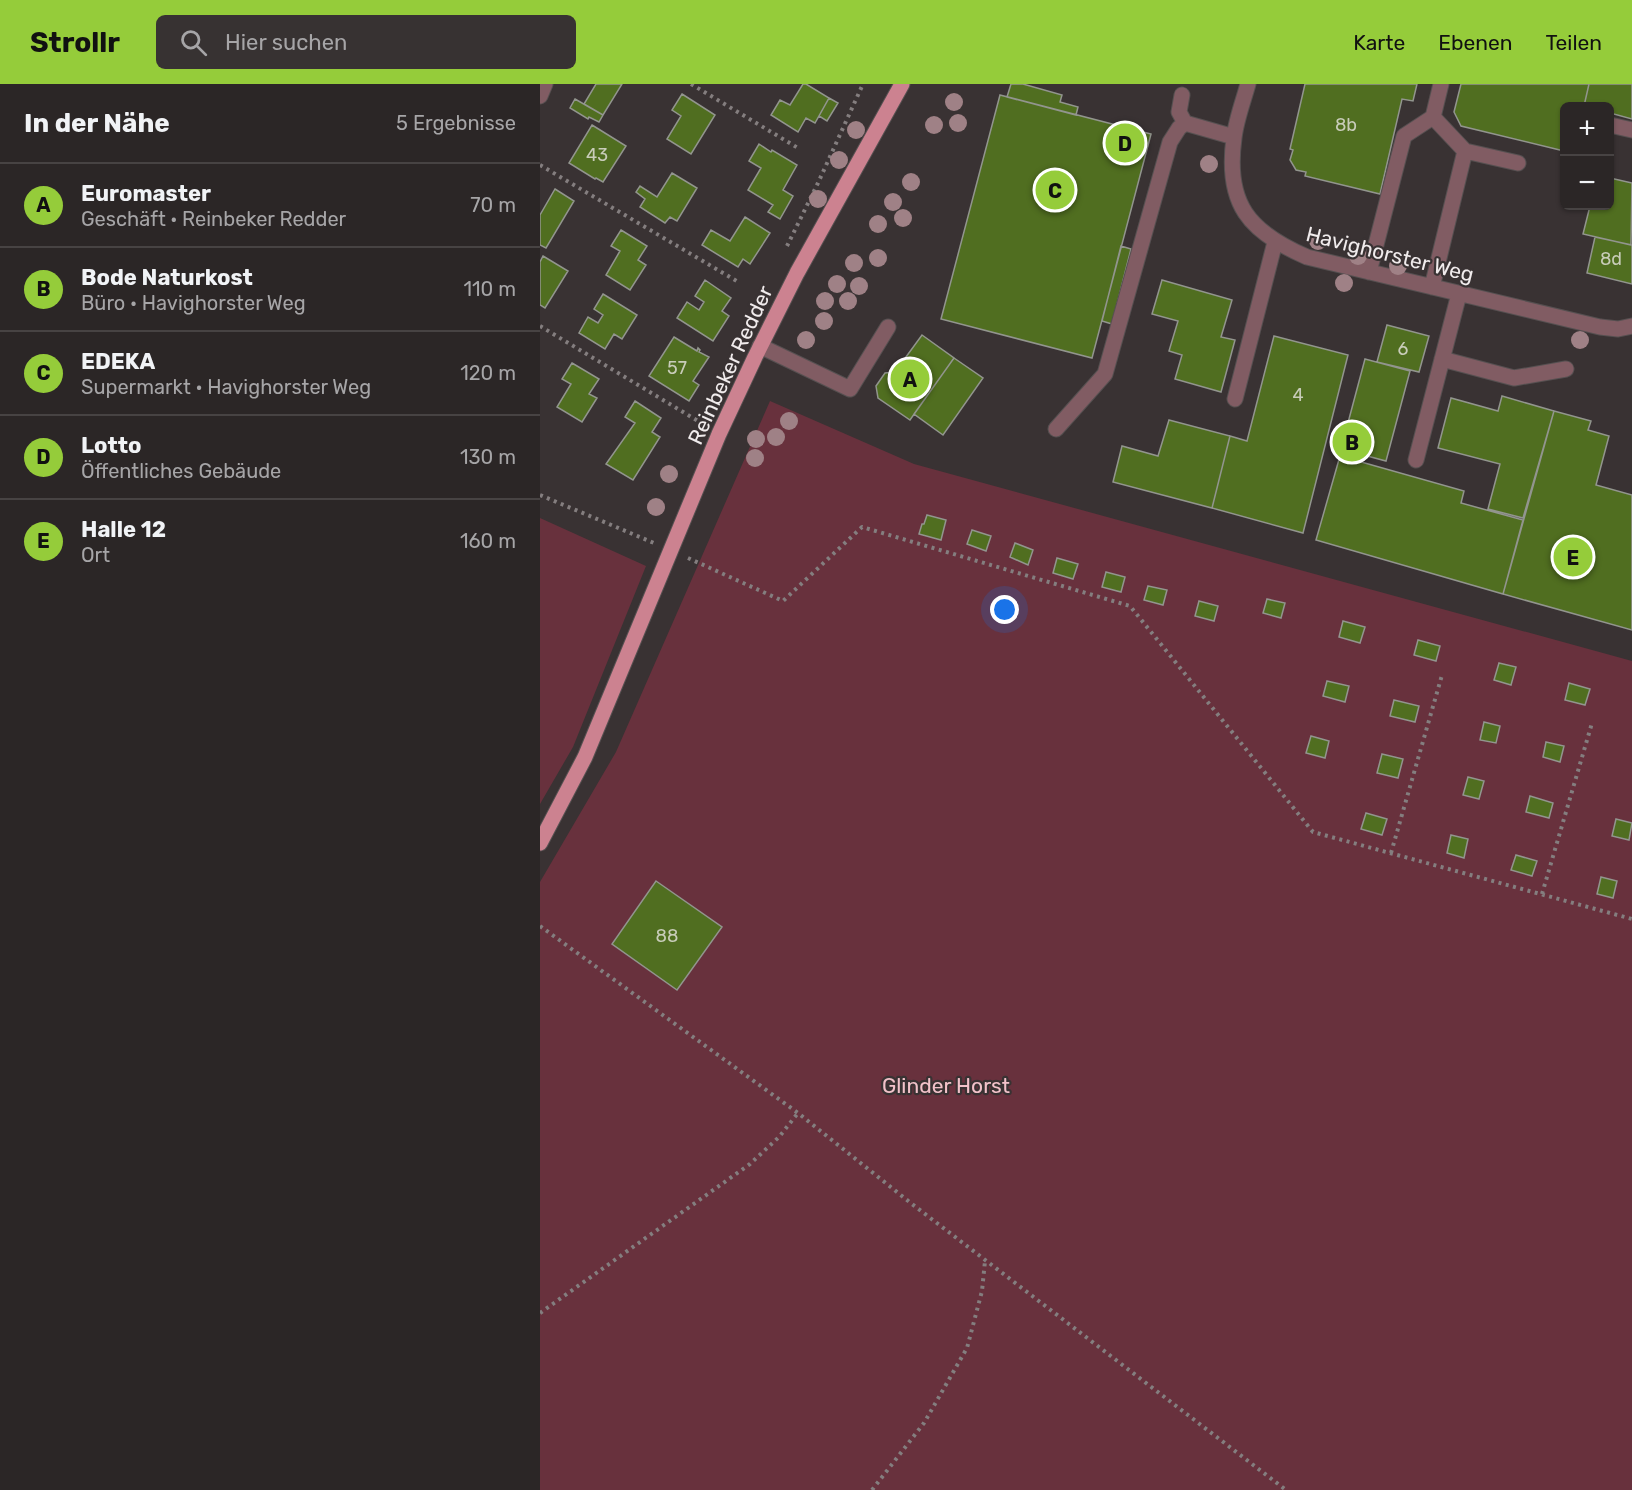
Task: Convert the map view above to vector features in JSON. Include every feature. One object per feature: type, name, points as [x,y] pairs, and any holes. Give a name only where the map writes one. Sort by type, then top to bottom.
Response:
[{"type":"main road","name":"Reinbeker Redder","points":[[540,843],[585,757],[719,434],[760,346],[902,84]]},
{"type":"street","points":[[540,96],[545,84]]},
{"type":"street","name":"Havighorster Weg","points":[[1248,84],[1234,136],[1232,176],[1235,192],[1253,224],[1275,242],[1307,257],[1459,294],[1600,327],[1618,329],[1632,326]]},
{"type":"street","points":[[1369,272],[1404,136],[1433,117],[1441,84]]},
{"type":"street","points":[[1182,95],[1179,112],[1185,123],[1234,136]]},
{"type":"street","points":[[1433,117],[1465,151],[1518,164]]},
{"type":"street","points":[[1056,429],[1105,374],[1170,142],[1185,123]]},
{"type":"street","points":[[1614,126],[1632,130]]},
{"type":"street","points":[[1432,287],[1465,151]]},
{"type":"street","points":[[1235,399],[1275,242]]},
{"type":"street","points":[[1416,460],[1459,294]]},
{"type":"street","points":[[760,346],[850,389],[888,327]]},
{"type":"street","points":[[1442,359],[1514,378],[1566,369]]},
{"type":"path","points":[[691,84],[798,148]]},
{"type":"path","points":[[784,252],[863,84]]},
{"type":"path","points":[[540,165],[740,283]]},
{"type":"path","points":[[540,326],[719,434]]},
{"type":"path","points":[[540,495],[783,601],[862,527],[1130,606],[1313,832],[1632,919]]},
{"type":"path","points":[[1391,853],[1442,675]]},
{"type":"path","points":[[1542,894],[1592,723]]},
{"type":"path","points":[[540,926],[798,1113],[912,1204],[1286,1490]]},
{"type":"path","points":[[540,1313],[750,1164],[779,1137],[798,1113]]},
{"type":"path","points":[[872,1490],[924,1423],[967,1348],[982,1291],[985,1260]]},
{"type":"green space","name":"Glinder Horst","points":[[770,401],[914,464],[1632,661],[1632,1490],[540,1490],[540,882],[616,752]]},
{"type":"green space","points":[[540,518],[646,566],[573,747],[540,804]]},
{"type":"building","points":[[596,84],[622,84],[603,115],[584,104]]},
{"type":"building","points":[[803,84],[829,98],[815,123],[806,118],[798,132],[771,115],[780,100],[790,105]]},
{"type":"building","points":[[1011,84],[1023,84],[1062,95],[1060,102],[1078,107],[1076,115],[1007,97]]},
{"type":"building","points":[[1305,84],[1417,84],[1413,101],[1402,99],[1380,194],[1305,176],[1306,172],[1296,170],[1290,160],[1293,150],[1290,149]]},
{"type":"building","points":[[1461,84],[1589,84],[1585,102],[1560,102],[1560,150],[1461,126],[1454,112]]},
{"type":"building","points":[[1589,84],[1632,84],[1632,119],[1614,114],[1614,102],[1585,102]]},
{"type":"building","points":[[682,94],[715,115],[691,154],[667,139],[681,116],[672,110]]},
{"type":"building","points":[[1000,95],[1151,134],[1092,358],[941,319]]},
{"type":"building","points":[[829,98],[838,103],[827,121],[819,116]]},
{"type":"building","points":[[575,99],[603,115],[599,122],[589,117],[588,119],[570,108]]},
{"type":"building","points":[[592,125],[626,146],[603,182],[569,163]]},
{"type":"building","points":[[759,144],[797,165],[783,190],[793,196],[780,219],[768,212],[773,205],[748,190],[761,168],[749,161]]},
{"type":"building","points":[[672,173],[697,188],[677,221],[670,217],[665,223],[640,207],[645,199],[636,192],[640,186],[657,197]]},
{"type":"building","points":[[1614,179],[1632,183],[1631,245],[1583,234],[1589,210],[1614,210]]},
{"type":"building","points":[[555,189],[574,201],[546,248],[540,245],[540,215]]},
{"type":"building","points":[[745,217],[770,233],[750,264],[743,259],[738,267],[702,245],[711,230],[730,241]]},
{"type":"building","points":[[621,230],[647,246],[638,260],[646,265],[630,290],[606,275],[620,251],[611,246]]},
{"type":"building","points":[[1595,237],[1632,245],[1632,284],[1587,273]]},
{"type":"building","points":[[1121,246],[1131,249],[1112,324],[1102,321]]},
{"type":"building","points":[[543,256],[568,271],[545,308],[540,305],[540,262]]},
{"type":"building","points":[[705,280],[731,298],[722,311],[729,316],[713,341],[677,318],[687,302],[699,310],[704,302],[695,296]]},
{"type":"building","points":[[1162,280],[1232,300],[1221,337],[1235,340],[1221,392],[1175,379],[1182,355],[1169,351],[1178,321],[1152,314]]},
{"type":"building","points":[[603,294],[637,315],[622,339],[614,334],[605,349],[579,333],[588,317],[598,323],[603,315],[594,309]]},
{"type":"building","points":[[1387,325],[1429,336],[1419,372],[1377,362]]},
{"type":"building","points":[[922,335],[954,358],[910,420],[878,398],[876,386],[885,373],[895,372]]},
{"type":"building","points":[[1274,336],[1348,355],[1303,533],[1212,508],[1230,436],[1247,441]]},
{"type":"building","points":[[674,337],[697,351],[698,348],[699,352],[709,357],[693,381],[699,385],[689,401],[649,376]]},
{"type":"building","points":[[954,358],[983,378],[943,435],[914,414]]},
{"type":"building","points":[[1365,359],[1410,371],[1386,461],[1341,449]]},
{"type":"building","points":[[572,363],[599,379],[589,394],[597,398],[582,422],[557,407],[571,384],[562,379]]},
{"type":"building","points":[[1502,396],[1554,411],[1523,518],[1488,509],[1500,464],[1438,448],[1451,398],[1498,411]]},
{"type":"building","points":[[635,401],[661,418],[652,432],[660,437],[633,480],[606,464],[635,423],[625,417]]},
{"type":"building","points":[[1554,411],[1591,421],[1588,430],[1609,436],[1596,485],[1632,495],[1632,630],[1503,594]]},
{"type":"building","points":[[1169,420],[1230,436],[1212,508],[1113,482],[1122,446],[1158,456]]},
{"type":"building","points":[[1340,456],[1464,491],[1461,503],[1523,520],[1503,594],[1316,540]]},
{"type":"building","points":[[927,515],[946,520],[941,540],[919,534]]},
{"type":"building","points":[[972,530],[991,536],[986,551],[967,544]]},
{"type":"building","points":[[1015,543],[1033,550],[1028,565],[1010,557]]},
{"type":"building","points":[[1057,558],[1078,564],[1073,579],[1053,573]]},
{"type":"building","points":[[1106,572],[1125,577],[1121,592],[1102,587]]},
{"type":"building","points":[[1148,586],[1167,590],[1163,605],[1144,600]]},
{"type":"building","points":[[1267,599],[1285,603],[1281,618],[1263,613]]},
{"type":"building","points":[[1199,601],[1218,606],[1214,621],[1195,616]]},
{"type":"building","points":[[1343,621],[1365,627],[1360,643],[1339,637]]},
{"type":"building","points":[[1418,640],[1440,646],[1436,661],[1414,655]]},
{"type":"building","points":[[1499,663],[1516,667],[1511,685],[1494,680]]},
{"type":"building","points":[[1327,681],[1349,686],[1345,702],[1323,696]]},
{"type":"building","points":[[1569,683],[1590,689],[1585,705],[1565,700]]},
{"type":"building","points":[[1394,700],[1419,706],[1415,722],[1390,716]]},
{"type":"building","points":[[1484,722],[1500,726],[1496,743],[1480,740]]},
{"type":"building","points":[[1311,736],[1329,741],[1325,758],[1306,753]]},
{"type":"building","points":[[1546,742],[1564,746],[1560,762],[1543,757]]},
{"type":"building","points":[[1382,754],[1403,759],[1398,778],[1377,773]]},
{"type":"building","points":[[1468,777],[1484,781],[1479,799],[1463,795]]},
{"type":"building","points":[[1530,796],[1553,803],[1549,818],[1526,812]]},
{"type":"building","points":[[1366,813],[1387,819],[1382,835],[1361,829]]},
{"type":"building","points":[[1616,819],[1632,823],[1629,840],[1612,836]]},
{"type":"building","points":[[1451,835],[1468,839],[1464,858],[1447,853]]},
{"type":"building","points":[[1516,855],[1537,861],[1532,876],[1511,870]]},
{"type":"building","points":[[1601,877],[1617,881],[1613,898],[1597,894]]},
{"type":"building","points":[[656,881],[722,927],[677,990],[612,944]]},
{"type":"place","name":"Lotto","points":[[1125,143]]},
{"type":"place","name":"EDEKA","points":[[1055,190]]},
{"type":"place","name":"Euromaster","points":[[910,379]]},
{"type":"place","name":"Bode Naturkost","points":[[1352,442]]},
{"type":"place","name":"Halle 12","points":[[1573,557]]}]
